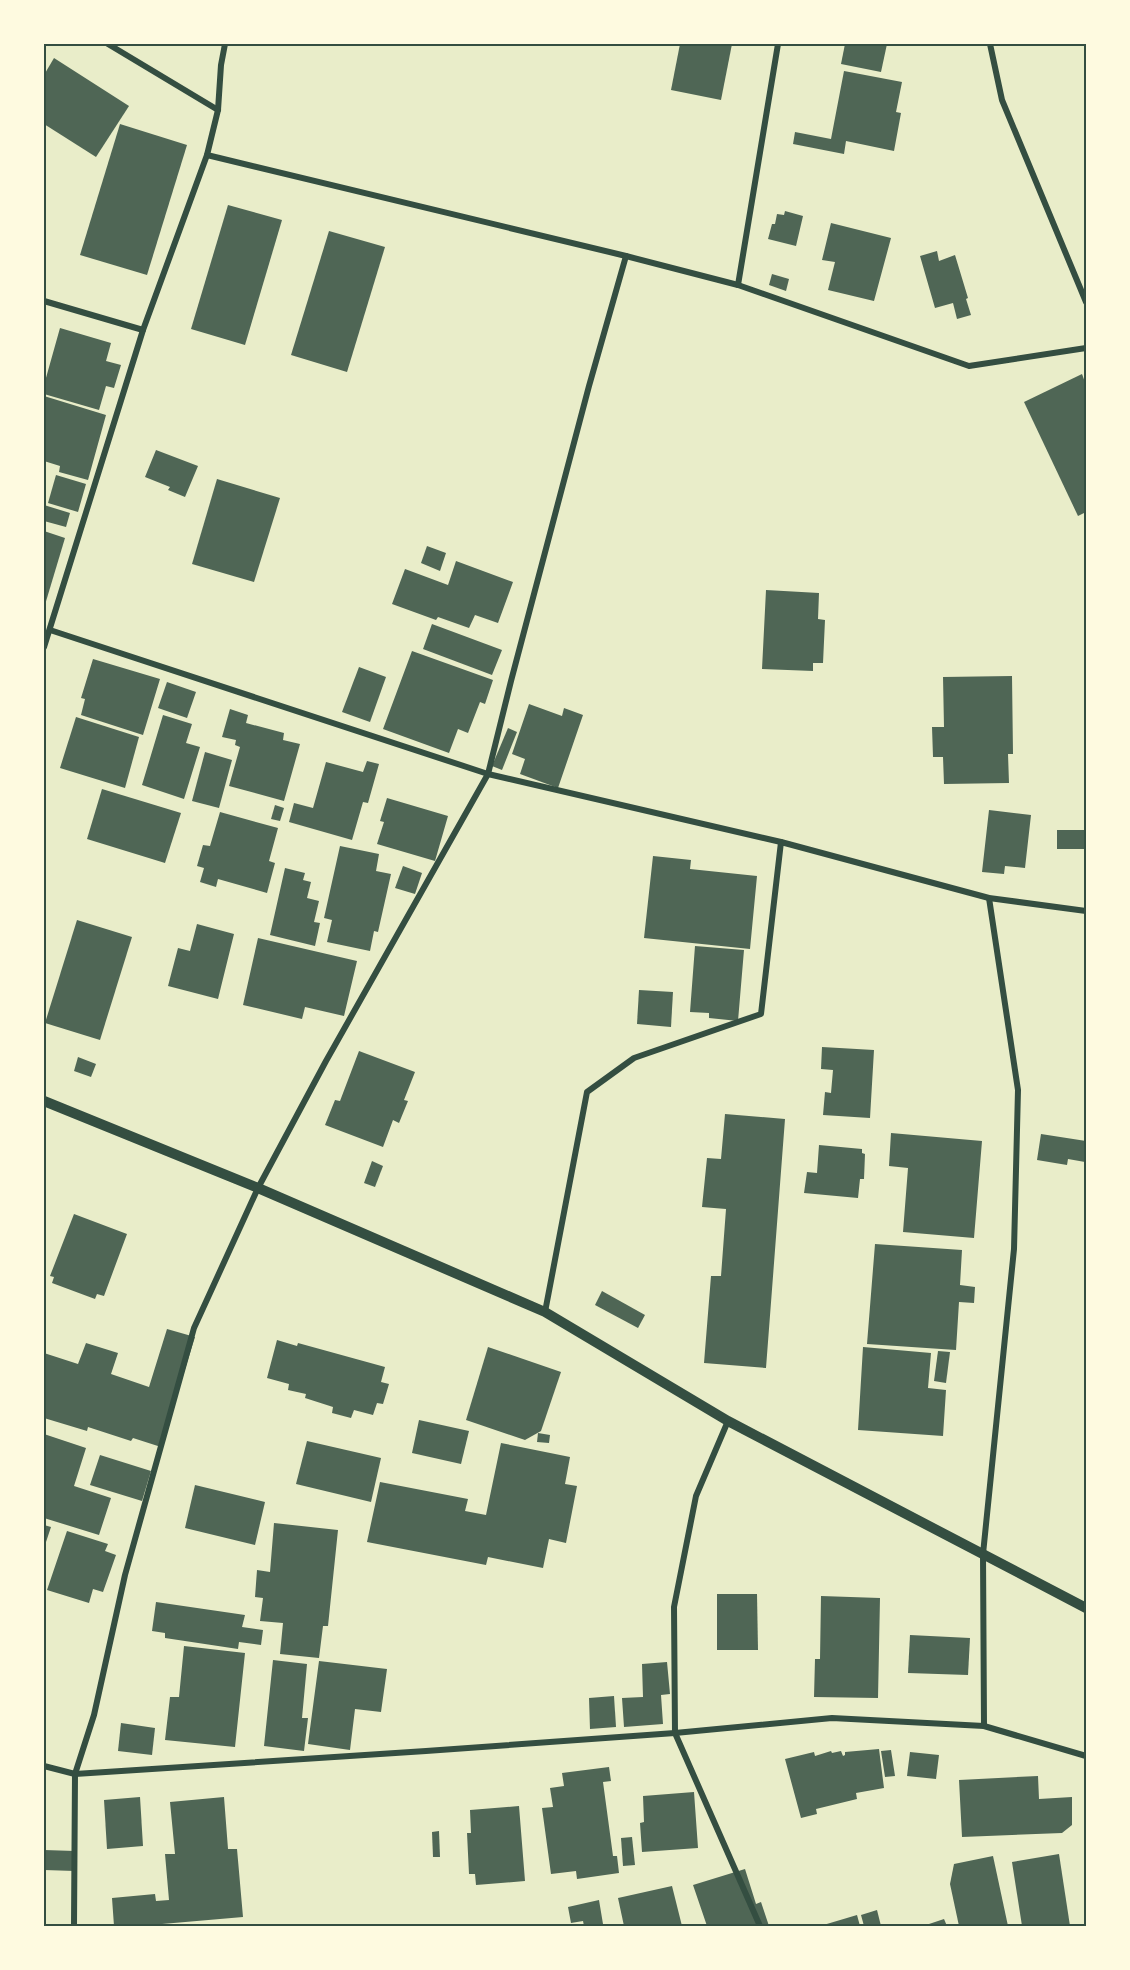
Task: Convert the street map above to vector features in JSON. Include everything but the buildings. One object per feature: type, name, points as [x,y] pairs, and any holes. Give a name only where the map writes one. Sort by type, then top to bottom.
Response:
[{"type":"street","points":[[108,44],[218,110]]},
{"type":"street","points":[[44,647],[144,330],[207,155],[218,110],[225,44]]},
{"type":"street","points":[[738,285],[778,44]]},
{"type":"street","points":[[990,44],[1002,100],[1086,302]]},
{"type":"street","points":[[207,155],[738,285],[969,366],[1086,348]]},
{"type":"street","points":[[74,1926],[75,1774],[94,1715],[125,1575],[194,1328],[258,1188],[326,1061],[488,774],[589,386],[626,256]]},
{"type":"street","points":[[44,300],[144,330]]},
{"type":"street","points":[[50,630],[488,774],[781,842],[989,898],[1086,911]]},
{"type":"street","points":[[545,1312],[587,1092],[634,1058],[761,1014],[781,842]]},
{"type":"street","points":[[984,1726],[983,1554],[1014,1248],[1018,1090],[989,898]]},
{"type":"street","points":[[44,1101],[258,1188],[545,1312],[728,1421],[1086,1608]]},
{"type":"street","points":[[728,1421],[696,1496],[674,1607],[675,1733],[760,1926]]},
{"type":"street","points":[[44,1766],[75,1774],[675,1733],[832,1718],[984,1726],[1086,1756]]}]
